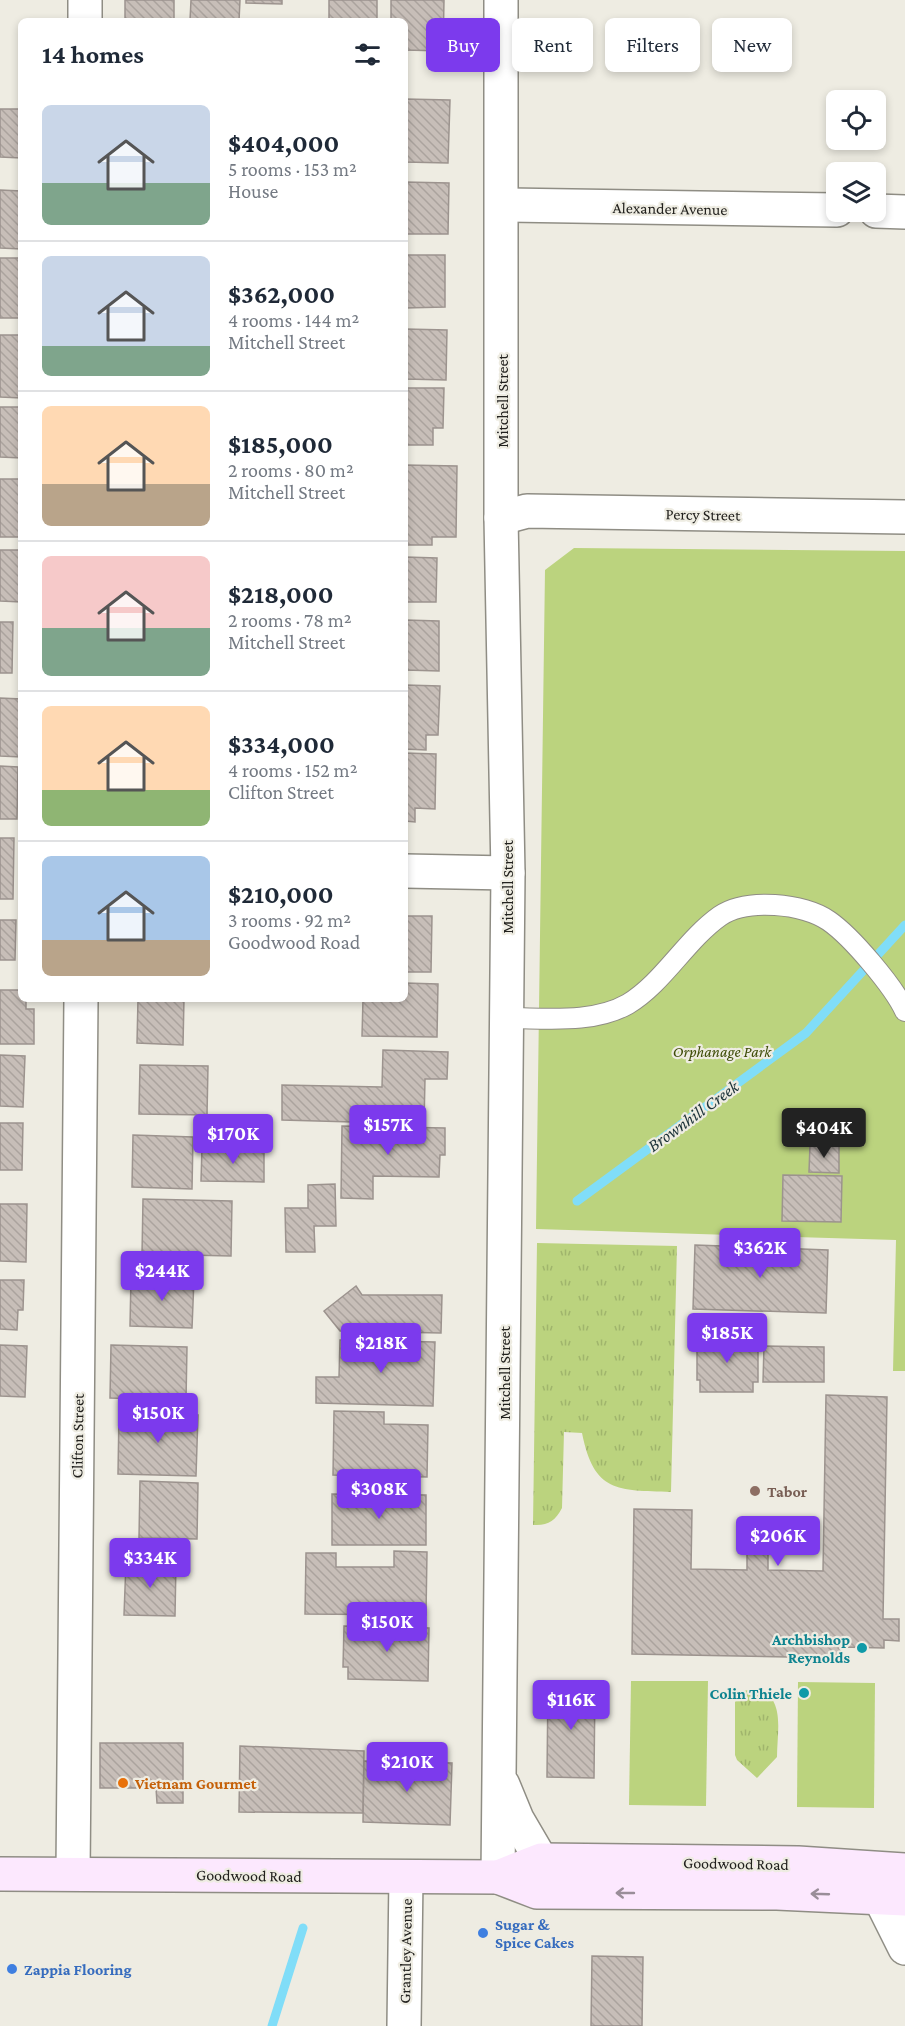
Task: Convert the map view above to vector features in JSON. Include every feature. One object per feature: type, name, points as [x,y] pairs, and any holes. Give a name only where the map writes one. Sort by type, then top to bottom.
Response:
[{"type":"main road","name":"Goodwood Road","points":[[498,1877],[541,1860],[798,1863],[897,1880]]},
{"type":"main road","name":"Goodwood Road","points":[[0,1874],[498,1877],[537,1892],[897,1880]]},
{"type":"street","points":[[85,0],[85,18]]},
{"type":"street","name":"Mitchell Street","points":[[498,1877],[508,873],[501,518],[501,0]]},
{"type":"street","name":"Alexander Avenue","points":[[502,205],[826,210]]},
{"type":"street","points":[[886,211],[905,212]]},
{"type":"street","name":"Percy Street","points":[[501,518],[527,511],[905,518]]},
{"type":"street","points":[[408,871],[508,873]]},
{"type":"street","name":"Clifton Street","points":[[73,1873],[81,1002]]},
{"type":"street","name":"Mitchell Street","points":[[499,1775],[518,1819],[541,1860]]},
{"type":"street","name":"Grantley Avenue","points":[[404,2026],[406,1877]]},
{"type":"street","points":[[897,1880],[905,1947]]},
{"type":"lane","points":[[507,1018],[581,1018],[609,1012],[628,1004],[642,993],[702,930],[723,914],[739,907],[781,905],[809,912],[828,920],[859,950],[887,984],[905,1011]]},
{"type":"green space","name":"Orphanage Park","points":[[574,548],[905,551],[905,1371],[893,1371],[896,1240],[536,1229],[545,570]]},
{"type":"green space","points":[[537,1243],[677,1246],[671,1492],[636,1490],[611,1484],[601,1478],[593,1467],[582,1433],[564,1432],[562,1508],[551,1522],[533,1525]]},
{"type":"green space","points":[[631,1681],[708,1681],[706,1806],[629,1805]]},
{"type":"green space","points":[[798,1682],[875,1683],[874,1808],[797,1807]]},
{"type":"green space","points":[[756,1688],[766,1692],[772,1699],[778,1716],[777,1757],[757,1778],[737,1760],[735,1755],[735,1702],[744,1691]]},
{"type":"building","points":[[125,0],[174,0],[174,18],[125,18]]},
{"type":"building","points":[[191,0],[240,0],[239,18],[190,18]]},
{"type":"building","points":[[246,0],[282,0],[282,4],[246,3]]},
{"type":"building","points":[[329,0],[377,0],[377,18],[329,18]]},
{"type":"building","points":[[391,0],[444,0],[444,18],[426,18],[426,51],[408,50],[408,18],[391,18]]},
{"type":"building","points":[[408,99],[450,100],[448,163],[408,162]]},
{"type":"building","points":[[0,109],[18,109],[18,158],[0,157]]},
{"type":"building","points":[[408,182],[449,183],[448,234],[408,234]]},
{"type":"building","points":[[0,190],[18,191],[18,249],[0,248]]},
{"type":"building","points":[[408,255],[445,255],[445,307],[408,308]]},
{"type":"building","points":[[0,258],[18,258],[18,318],[0,318]]},
{"type":"building","points":[[408,329],[447,330],[446,380],[408,379]]},
{"type":"building","points":[[0,335],[18,335],[18,398],[0,397]]},
{"type":"building","points":[[408,388],[444,388],[443,428],[433,428],[433,445],[408,445]]},
{"type":"building","points":[[0,407],[18,407],[18,458],[0,457]]},
{"type":"building","points":[[408,465],[457,466],[456,537],[432,537],[432,545],[408,545]]},
{"type":"building","points":[[0,479],[18,479],[18,537],[0,537]]},
{"type":"building","points":[[0,550],[18,550],[18,602],[0,601]]},
{"type":"building","points":[[408,557],[437,558],[436,602],[408,602]]},
{"type":"building","points":[[408,620],[439,621],[439,671],[408,670]]},
{"type":"building","points":[[0,622],[13,622],[12,673],[0,673]]},
{"type":"building","points":[[408,685],[440,686],[438,735],[426,735],[426,750],[408,749]]},
{"type":"building","points":[[0,698],[18,699],[18,757],[0,756]]},
{"type":"building","points":[[408,753],[436,754],[435,809],[415,808],[415,822],[408,821]]},
{"type":"building","points":[[0,766],[18,767],[17,819],[0,819]]},
{"type":"building","points":[[0,838],[14,838],[13,899],[0,899]]},
{"type":"building","points":[[408,916],[432,916],[431,972],[408,972]]},
{"type":"building","points":[[0,920],[16,920],[15,960],[0,960]]},
{"type":"building","points":[[408,983],[438,984],[437,1037],[362,1036],[363,1002],[408,1002]]},
{"type":"building","points":[[0,990],[18,990],[18,1002],[26,1002],[26,1009],[34,1009],[34,1044],[0,1044]]},
{"type":"building","points":[[138,1002],[184,1002],[183,1045],[137,1043]]},
{"type":"building","points":[[383,1050],[448,1052],[447,1079],[425,1079],[424,1124],[282,1120],[282,1085],[382,1087]]},
{"type":"building","points":[[0,1055],[25,1056],[23,1107],[0,1106]]},
{"type":"building","points":[[140,1065],[208,1066],[207,1115],[139,1114]]},
{"type":"building","points":[[0,1123],[23,1123],[22,1170],[0,1170]]},
{"type":"building","points":[[342,1126],[445,1128],[445,1155],[440,1155],[439,1177],[373,1176],[373,1199],[341,1198]]},
{"type":"building","points":[[133,1135],[193,1137],[192,1189],[132,1187]]},
{"type":"building","points":[[810,1145],[839,1145],[839,1173],[809,1172]]},
{"type":"building","points":[[202,1147],[264,1149],[264,1182],[201,1181]]},
{"type":"building","points":[[783,1175],[842,1176],[841,1222],[782,1221]]},
{"type":"building","points":[[335,1184],[336,1226],[314,1226],[315,1252],[286,1252],[285,1208],[308,1208],[308,1185]]},
{"type":"building","points":[[143,1199],[232,1201],[231,1256],[142,1254]]},
{"type":"building","points":[[0,1204],[27,1204],[26,1262],[0,1261]]},
{"type":"building","points":[[695,1245],[828,1250],[826,1313],[693,1309]]},
{"type":"building","points":[[131,1277],[194,1279],[192,1328],[130,1326]]},
{"type":"building","points":[[0,1280],[24,1280],[23,1310],[18,1310],[17,1330],[0,1329]]},
{"type":"building","points":[[356,1286],[362,1295],[442,1295],[441,1333],[340,1331],[324,1311]]},
{"type":"building","points":[[702,1337],[753,1337],[753,1344],[758,1344],[758,1382],[753,1382],[753,1392],[700,1392],[700,1380],[697,1380],[697,1344],[702,1344]]},
{"type":"building","points":[[340,1340],[435,1342],[433,1406],[316,1403],[316,1377],[339,1377]]},
{"type":"building","points":[[0,1345],[27,1346],[25,1397],[0,1396]]},
{"type":"building","points":[[111,1345],[187,1347],[186,1400],[110,1398]]},
{"type":"building","points":[[764,1346],[824,1347],[824,1382],[763,1382]]},
{"type":"building","points":[[826,1395],[887,1397],[883,1619],[899,1619],[899,1641],[884,1640],[884,1648],[841,1647],[841,1658],[632,1654],[634,1509],[692,1510],[691,1569],[747,1570],[747,1554],[754,1549],[762,1549],[768,1555],[768,1570],[823,1571]]},
{"type":"building","points":[[334,1411],[384,1412],[384,1424],[428,1425],[427,1477],[333,1475]]},
{"type":"building","points":[[119,1413],[198,1415],[196,1476],[118,1474]]},
{"type":"building","points":[[140,1481],[198,1483],[197,1539],[139,1538]]},
{"type":"building","points":[[332,1494],[426,1495],[426,1545],[332,1545]]},
{"type":"building","points":[[394,1551],[427,1552],[426,1615],[305,1614],[306,1553],[336,1553],[336,1567],[394,1567]]},
{"type":"building","points":[[126,1562],[176,1563],[175,1616],[124,1615]]},
{"type":"building","points":[[344,1626],[429,1628],[428,1681],[348,1679],[348,1667],[343,1667]]},
{"type":"building","points":[[548,1684],[595,1685],[594,1778],[547,1777]]},
{"type":"building","points":[[100,1743],[183,1743],[183,1803],[157,1803],[156,1788],[100,1788]]},
{"type":"building","points":[[240,1746],[364,1751],[363,1813],[239,1812]]},
{"type":"building","points":[[364,1761],[452,1763],[450,1825],[363,1822]]},
{"type":"building","points":[[592,1956],[643,1957],[642,2026],[591,2026]]},
{"type":"waterway","name":"Brownhill Creek","points":[[577,1201],[806,1033],[905,925]]},
{"type":"waterway","name":"Brownhill Creek","points":[[272,2026],[303,1928]]},
{"type":"place","name":"Tabor","points":[[755,1491]]},
{"type":"place","name":"Archbishop Reynolds","points":[[862,1648]]},
{"type":"place","name":"Colin Thiele","points":[[804,1693]]},
{"type":"place","name":"Vietnam Gourmet","points":[[123,1783]]},
{"type":"place","name":"Sugar & Spice Cakes","points":[[483,1933]]},
{"type":"place","name":"Zappia Flooring","points":[[12,1969]]}]
